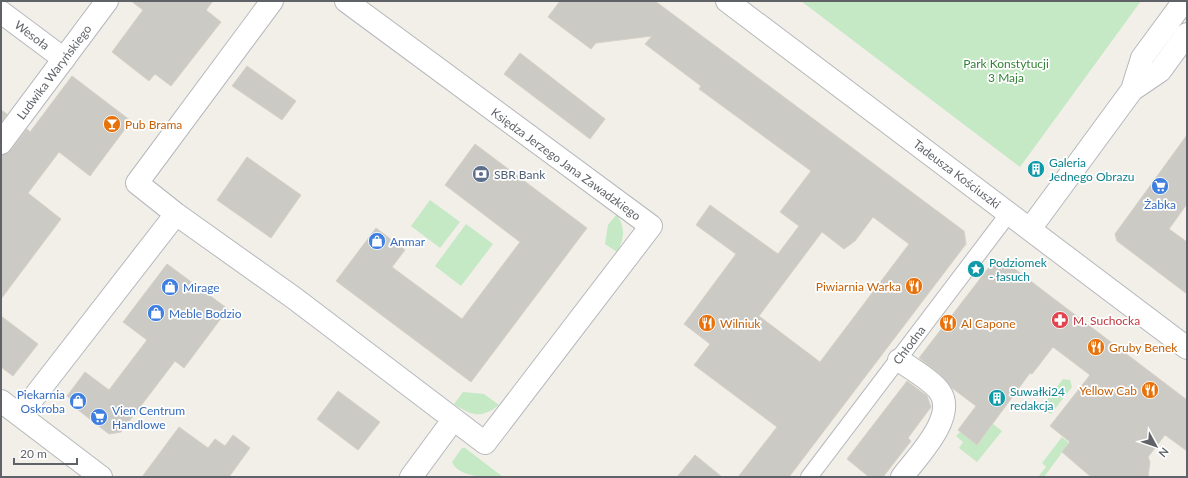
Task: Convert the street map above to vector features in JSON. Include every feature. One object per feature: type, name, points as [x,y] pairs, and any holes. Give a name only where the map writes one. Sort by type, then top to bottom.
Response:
[{"type":"street","name":"Ludwika Waryńskiego","points":[[1,143],[107,1]]},
{"type":"street","name":"Księdza Jerzego Jana Zawadzkiego","points":[[272,1],[137,183],[176,214],[271,281],[485,443],[651,226],[346,1]]},
{"type":"street","name":"Tadeusza Kościuszki","points":[[727,1],[1187,348]]},
{"type":"street","points":[[1030,229],[1132,90],[1142,58],[1184,1]]},
{"type":"street","name":"Wesoła","points":[[1,12],[64,59]]},
{"type":"street","points":[[1132,90],[1160,71],[1187,34]]},
{"type":"street","name":"Chłodna","points":[[809,477],[1009,213]]},
{"type":"street","points":[[20,415],[176,214]]},
{"type":"street","points":[[898,360],[940,391],[944,400],[945,411],[936,432],[902,477]]},
{"type":"street","points":[[1,401],[101,477]]},
{"type":"street","points":[[411,477],[453,420]]},
{"type":"green space","name":"Park Konstytucji 3 Maja","points":[[801,1],[1141,1],[1020,167]]},
{"type":"green space","points":[[430,200],[460,222],[440,248],[411,226]]},
{"type":"green space","points":[[617,214],[622,224],[623,237],[617,252],[605,244],[608,225]]},
{"type":"green space","points":[[466,224],[493,244],[461,286],[435,266]]},
{"type":"green space","points":[[1063,379],[1070,380],[1072,387],[1051,414],[1041,408]]},
{"type":"green space","points":[[463,392],[484,394],[499,405],[482,414],[471,413],[454,404]]},
{"type":"green space","points":[[993,424],[1002,431],[977,462],[959,448],[963,442],[956,436],[960,432],[977,445]]},
{"type":"green space","points":[[1062,437],[1069,443],[1044,477],[1038,477],[1046,467],[1042,463]]},
{"type":"green space","points":[[462,448],[465,448],[503,477],[474,476],[461,471],[452,462]]},
{"type":"building","points":[[131,1],[213,1],[206,10],[221,22],[171,86],[155,74],[149,81],[112,52],[143,10]]},
{"type":"building","points":[[560,1],[655,1],[964,231],[966,244],[789,477],[738,477],[777,427],[694,365],[710,344],[684,324],[736,254],[696,225],[710,205],[778,254],[799,226],[780,212],[811,171],[699,89],[701,86],[645,44],[652,36],[596,43],[591,49],[548,17]],"holes":[[[873,217],[909,244],[820,362],[759,316],[822,232],[844,249],[855,241]]]},
{"type":"building","points":[[520,53],[605,119],[590,139],[504,74]]},
{"type":"building","points":[[247,66],[296,101],[282,120],[232,86]]},
{"type":"building","points":[[72,76],[131,121],[90,176],[59,152],[28,193],[61,219],[1,299],[1,155],[11,150],[27,129],[30,132]]},
{"type":"building","points":[[1,110],[7,114],[1,122]]},
{"type":"building","points":[[1187,135],[1187,204],[1169,229],[1187,242],[1187,294],[1117,241],[1115,234]]},
{"type":"building","points":[[475,144],[587,228],[471,382],[336,281],[376,228],[405,250],[392,267],[462,319],[520,242],[445,185]]},
{"type":"building","points":[[247,157],[301,195],[271,238],[217,200]]},
{"type":"building","points":[[1003,260],[1187,400],[1187,451],[1165,435],[1148,457],[1150,462],[1148,477],[1091,477],[1062,452],[1070,442],[1050,426],[1090,375],[1053,347],[1032,374],[1030,373],[977,445],[958,430],[976,406],[952,388],[940,374],[919,358],[993,262]]},
{"type":"building","points":[[167,264],[228,309],[184,368],[175,361],[121,432],[109,434],[73,406],[72,400],[67,396],[85,372],[109,390],[147,340],[123,322]]},
{"type":"building","points":[[1,316],[38,344],[13,376],[1,367]]},
{"type":"building","points":[[907,381],[927,396],[931,407],[908,438],[911,441],[883,477],[869,477],[847,459]]},
{"type":"building","points":[[338,391],[380,422],[358,450],[317,419]]},
{"type":"building","points":[[179,427],[208,448],[215,439],[225,446],[233,435],[250,448],[229,477],[142,477]]},
{"type":"building","points":[[695,455],[722,477],[677,477]]},
{"type":"place","name":"Pub Brama","points":[[112,124]]},
{"type":"place","name":"Galeria Jednego Obrazu","points":[[1036,169]]},
{"type":"place","name":"SBR Bank","points":[[481,174]]},
{"type":"place","name":"Żabka","points":[[1160,186]]},
{"type":"place","name":"Anmar","points":[[377,241]]},
{"type":"place","name":"Podziomek - łasuch","points":[[976,269]]},
{"type":"place","name":"Piwiarnia Warka","points":[[914,286]]},
{"type":"place","name":"Mirage","points":[[170,287]]},
{"type":"place","name":"Meble Bodzio","points":[[156,313]]},
{"type":"place","name":"M. Suchocka","points":[[1060,320]]},
{"type":"place","name":"Wilniuk","points":[[707,323]]},
{"type":"place","name":"Al Capone","points":[[948,323]]},
{"type":"place","name":"Gruby Benek","points":[[1096,347]]},
{"type":"place","name":"Yellow Cab","points":[[1150,390]]},
{"type":"place","name":"Suwałki24 redakcja","points":[[997,398]]},
{"type":"place","name":"Piekarnia Oskroba","points":[[78,401]]},
{"type":"place","name":"Vien Centrum Handlowe","points":[[99,417]]}]
